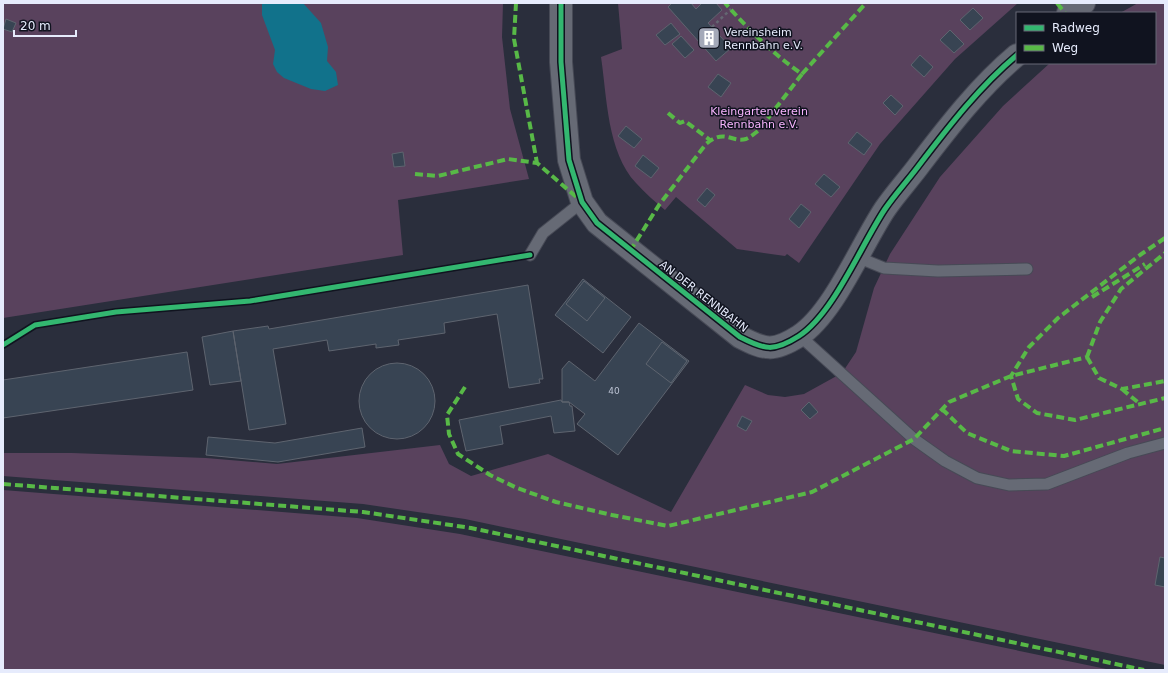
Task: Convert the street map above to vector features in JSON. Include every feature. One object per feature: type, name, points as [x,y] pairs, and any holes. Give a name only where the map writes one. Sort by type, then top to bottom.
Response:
[{"type":"street","name":"AN DER RENNBAHN","points":[[561,3],[561,62],[569,160],[582,202],[597,223],[740,338],[760,348],[778,348],[800,336],[824,312],[885,209],[946,130],[1004,66],[1016,56]]},
{"type":"street","points":[[1070,12],[1084,3]]},
{"type":"lane","points":[[530,255],[543,233],[582,202]]},
{"type":"lane","points":[[857,256],[884,268],[938,271],[1027,269]]},
{"type":"lane","points":[[800,336],[914,439],[945,461],[977,478],[1009,485],[1046,484],[1128,453],[1165,443]]},
{"type":"path","points":[[712,27],[731,9]]},
{"type":"green space","points":[[3,3],[503,3],[502,37],[510,109],[529,179],[398,200],[403,255],[3,318]]},
{"type":"green space","name":"Kleingartenverein Rennbahn e.V.","points":[[618,3],[1018,3],[955,59],[880,144],[799,263],[787,254],[785,256],[737,249],[676,197],[665,210],[636,183],[626,170],[619,156],[610,123],[601,57],[622,49]]},
{"type":"green space","points":[[1138,3],[1165,3],[1165,665],[465,519],[363,504],[3,476],[3,453],[72,453],[206,458],[277,464],[440,445],[449,464],[471,476],[548,454],[671,512],[745,385],[768,395],[785,397],[804,394],[842,373],[856,352],[874,288],[890,254],[940,177],[1003,106],[1049,64],[1156,64],[1156,12],[1122,12]]},
{"type":"green space","points":[[3,490],[357,518],[460,534],[1111,670],[3,670]]},
{"type":"water","points":[[262,3],[303,3],[321,23],[328,47],[327,61],[336,72],[338,85],[325,91],[311,89],[284,78],[277,72],[273,64],[275,50],[262,15]]},
{"type":"building","name":"Vereinsheim Rennbahn e.V.","points":[[672,3],[691,3],[696,9],[702,3],[716,3],[722,10],[708,23],[731,48],[716,61],[668,7]]},
{"type":"building","points":[[973,8],[983,18],[970,30],[960,20]]},
{"type":"building","points":[[6,19],[16,23],[12,32],[3,29]]},
{"type":"building","points":[[671,23],[680,34],[665,45],[656,35]]},
{"type":"building","points":[[950,30],[964,44],[954,53],[940,40]]},
{"type":"building","points":[[681,36],[694,50],[685,58],[672,44]]},
{"type":"building","points":[[920,55],[933,67],[924,77],[911,65]]},
{"type":"building","points":[[718,74],[731,83],[721,97],[708,87]]},
{"type":"building","points":[[891,95],[903,106],[895,115],[883,103]]},
{"type":"building","points":[[626,126],[642,139],[634,148],[618,136]]},
{"type":"building","points":[[857,132],[872,144],[864,155],[848,143]]},
{"type":"building","points":[[403,152],[405,166],[394,167],[392,154]]},
{"type":"building","points":[[643,155],[659,168],[651,178],[635,166]]},
{"type":"building","points":[[824,174],[840,187],[831,197],[815,184]]},
{"type":"building","points":[[707,188],[715,195],[705,207],[697,200]]},
{"type":"building","points":[[801,204],[811,212],[799,228],[789,219]]},
{"type":"building","points":[[583,279],[631,317],[603,353],[555,315]]},
{"type":"building","points":[[584,281],[605,298],[587,321],[566,304]]},
{"type":"building","points":[[528,285],[543,379],[539,379],[540,383],[509,388],[497,314],[444,323],[445,333],[398,340],[399,345],[376,348],[376,344],[329,351],[327,340],[273,349],[286,424],[249,430],[233,331],[268,326],[269,329]]},
{"type":"building","points":[[639,323],[689,361],[618,455],[577,424],[585,414],[569,402],[562,402],[562,369],[569,361],[595,381]]},
{"type":"building","points":[[233,331],[241,381],[210,385],[202,337]]},
{"type":"building","points":[[662,342],[687,361],[671,383],[646,364]]},
{"type":"building","points":[[187,352],[193,390],[3,418],[3,380]]},
{"type":"building","points":[[397,363],[412,366],[424,374],[432,386],[435,401],[432,416],[424,428],[412,436],[397,439],[382,436],[370,428],[362,416],[359,401],[362,386],[370,374],[382,366]]},
{"type":"building","points":[[561,400],[562,402],[569,402],[570,406],[572,406],[575,431],[554,433],[551,416],[500,426],[503,444],[466,451],[459,420]]},
{"type":"building","points":[[809,402],[818,412],[810,419],[801,410]]},
{"type":"building","points":[[742,416],[752,421],[746,431],[737,426]]},
{"type":"building","points":[[362,428],[365,447],[278,462],[206,455],[208,437],[275,443]]},
{"type":"building","points":[[1160,557],[1165,558],[1165,587],[1155,585]]},
{"type":"marked path","points":[[516,3],[514,39],[537,163]]},
{"type":"marked path","points":[[630,251],[659,205],[706,144],[713,139],[723,136],[741,140],[751,136],[759,130],[802,74],[761,41],[725,3]]},
{"type":"marked path","points":[[802,74],[866,3]]},
{"type":"marked path","points":[[1057,3],[1064,12]]},
{"type":"marked path","points":[[668,113],[680,123],[685,121],[710,140]]},
{"type":"marked path","points":[[415,174],[438,176],[508,159],[537,163],[581,201]]},
{"type":"marked path","points":[[1165,238],[1140,255],[1058,318],[1029,347],[1011,376],[1018,399],[1037,413],[1075,420],[1165,398]]},
{"type":"marked path","points":[[1087,357],[1100,322],[1121,289],[1165,253]]},
{"type":"marked path","points":[[1092,297],[1145,264]]},
{"type":"marked path","points":[[1087,357],[1099,378],[1122,389],[1165,381]]},
{"type":"marked path","points":[[465,387],[447,415],[449,434],[458,454],[490,475],[517,488],[556,502],[668,526],[812,492],[914,439],[949,402],[1011,376],[1087,357]]},
{"type":"marked path","points":[[1122,389],[1140,404]]},
{"type":"marked path","points":[[942,409],[967,433],[1011,451],[1064,456],[1165,428]]},
{"type":"marked path","points":[[3,484],[363,512],[471,528],[1144,670]]},
{"type":"cycle path","points":[[561,3],[561,62],[569,160],[582,202],[597,223],[740,337],[763,347],[776,347],[783,345],[799,336],[824,312],[889,203],[942,135],[978,93],[1016,56]]},
{"type":"cycle path","points":[[3,345],[35,325],[116,312],[250,301],[530,255]]},
{"type":"place","name":"Vereinsheim Rennbahn e.V.","points":[[709,38]]}]
